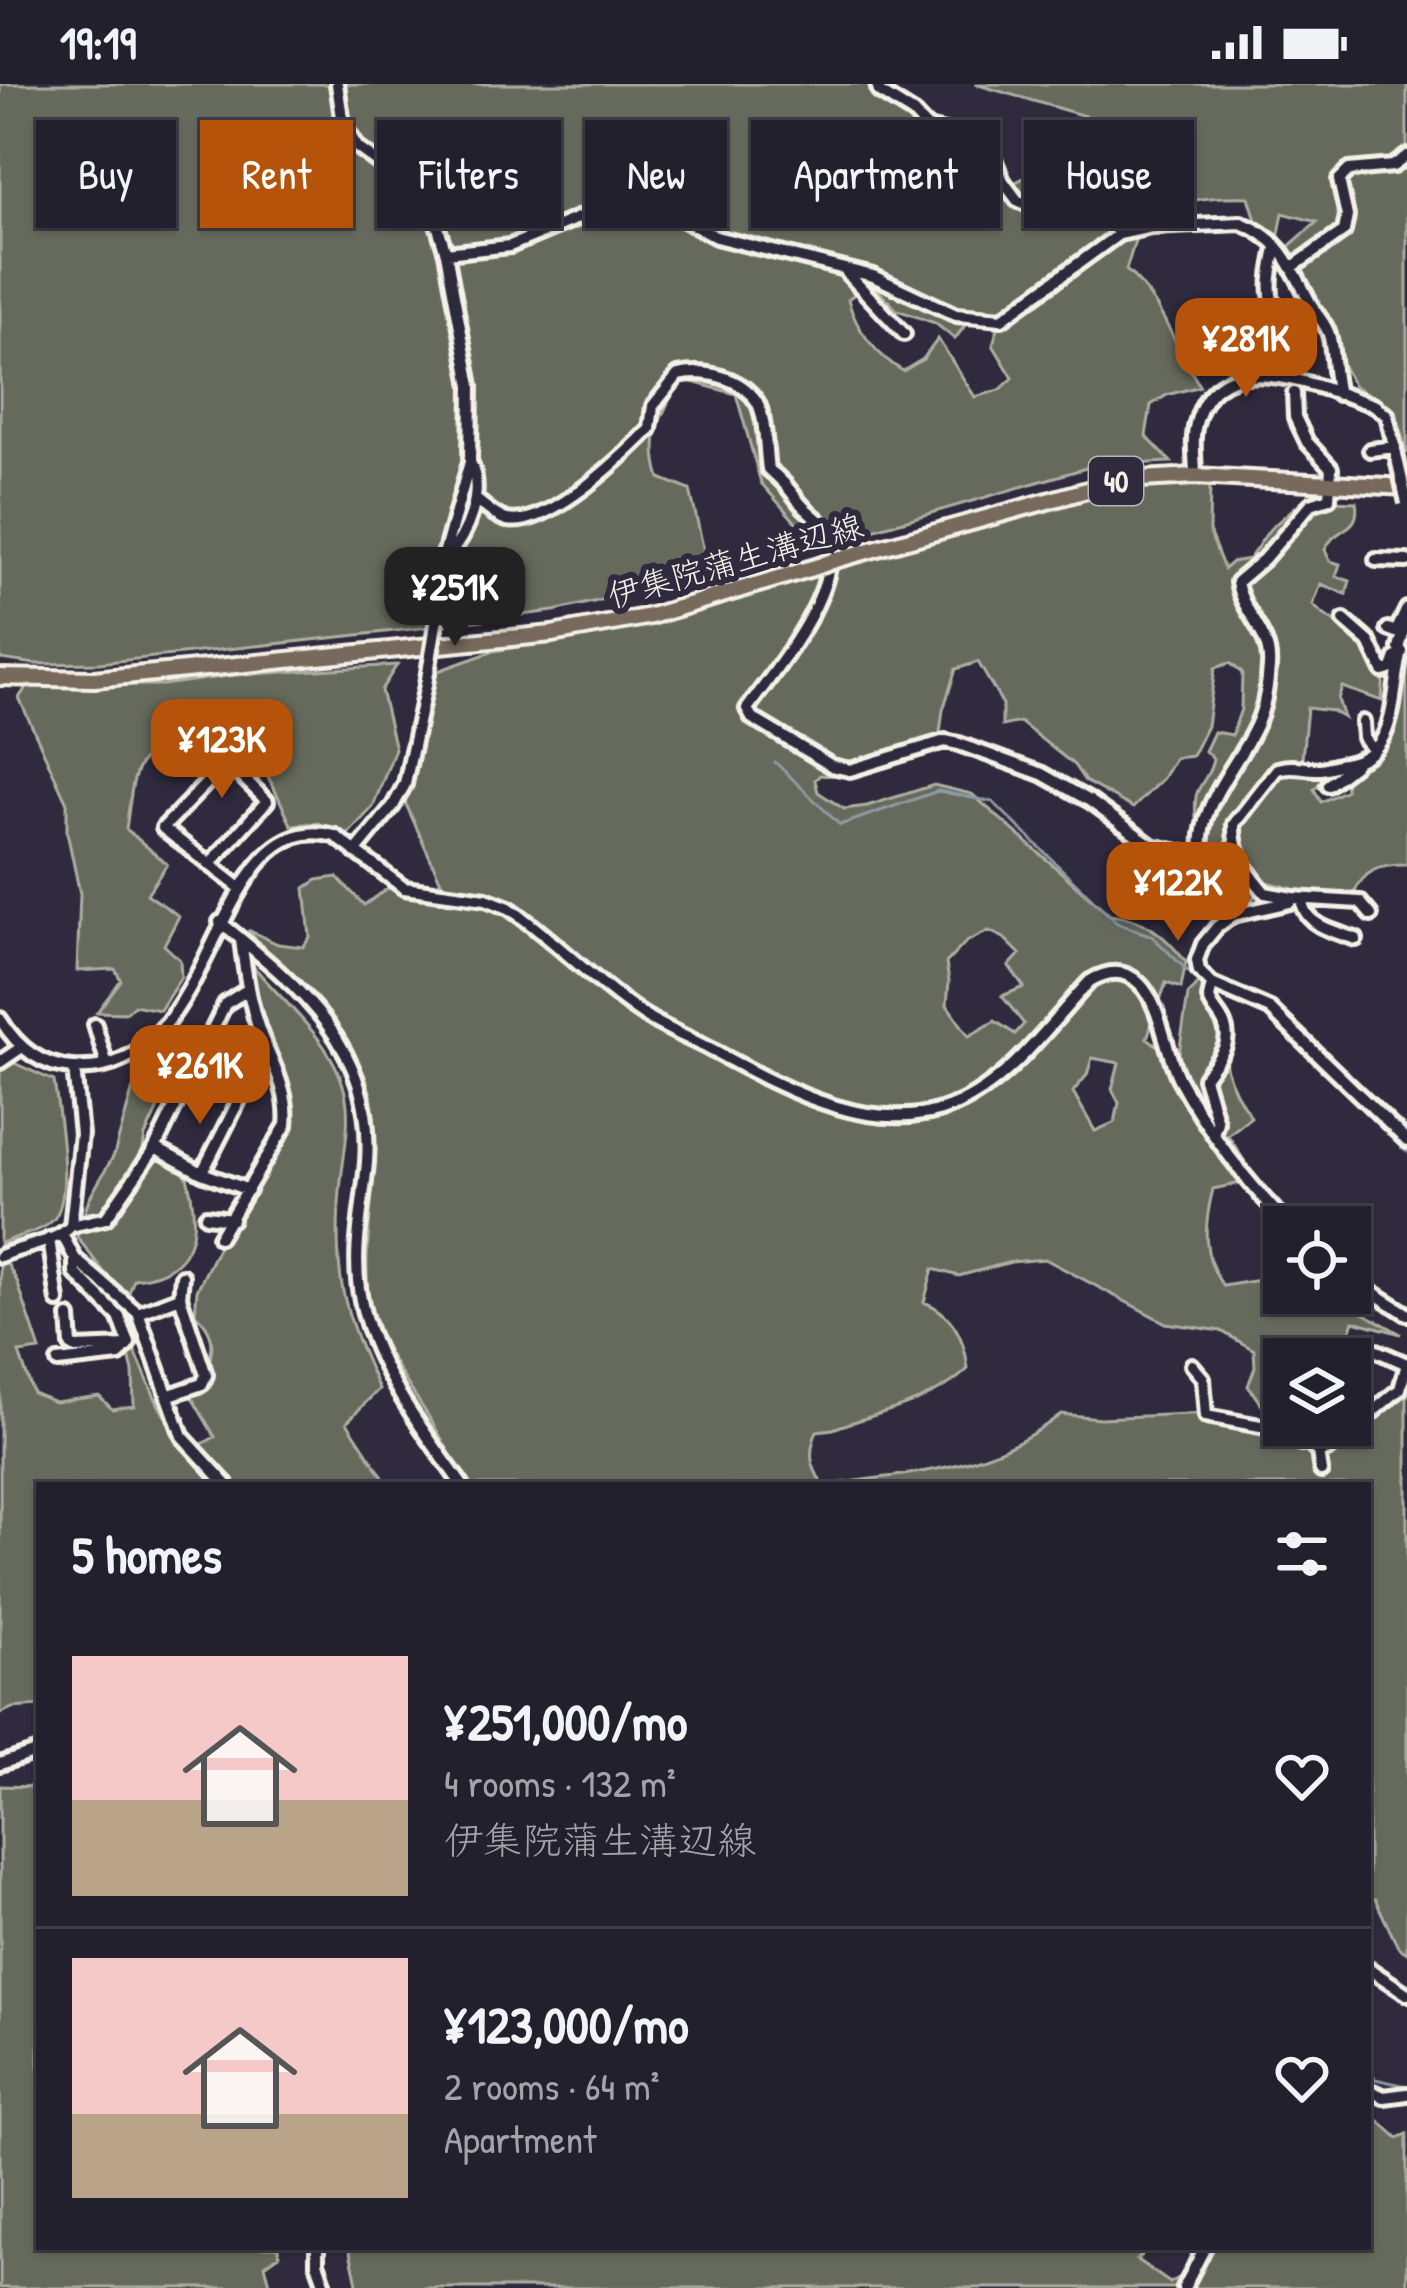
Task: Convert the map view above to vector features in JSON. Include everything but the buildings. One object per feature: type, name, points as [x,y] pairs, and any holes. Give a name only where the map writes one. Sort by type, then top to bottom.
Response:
[{"type":"main road","name":"伊集院蒲生溝辺線","points":[[0,677],[94,679],[552,634],[650,616],[1094,485],[1195,476],[1407,487]]},
{"type":"street","points":[[337,84],[343,124],[358,148],[414,189],[436,221],[471,386],[470,462],[444,561],[426,685],[404,784],[393,806],[355,852]]},
{"type":"street","points":[[877,84],[879,92],[914,113],[927,128],[976,139],[989,147],[1003,182],[1017,200],[1030,206],[1089,205],[1119,234]]},
{"type":"street","points":[[1294,266],[1344,231],[1347,217],[1339,180],[1349,170],[1393,166],[1407,156]]},
{"type":"street","points":[[446,253],[509,246],[580,217],[627,204],[654,204],[716,238],[873,276],[956,315],[1001,319],[1119,234],[1151,227],[1240,223],[1294,266],[1330,334],[1338,394]]},
{"type":"street","points":[[1276,248],[1270,283],[1273,303],[1296,354],[1296,368]]},
{"type":"street","points":[[845,271],[904,334]]},
{"type":"street","points":[[475,499],[500,518],[513,521],[538,515],[574,495],[650,429],[653,406],[678,375],[700,370],[714,374],[759,404],[768,470],[789,484],[799,502],[826,529],[828,547],[819,604],[747,709],[752,718],[832,766],[850,770],[945,741],[959,744],[1042,774],[1090,801],[1152,846],[1202,856]]},
{"type":"street","points":[[1195,476],[1194,430],[1202,407],[1234,379],[1277,374],[1374,405],[1388,415],[1407,503]]},
{"type":"street","points":[[1233,915],[1202,856],[1205,824],[1220,785],[1262,712],[1270,666],[1260,626],[1240,600],[1237,582],[1264,559],[1311,504],[1329,498],[1333,483],[1331,468],[1307,442],[1295,417],[1294,393]]},
{"type":"street","points":[[1370,450],[1396,451]]},
{"type":"street","points":[[444,561],[463,536],[475,499],[476,475],[470,462]]},
{"type":"street","points":[[1376,560],[1407,561]]},
{"type":"street","points":[[1388,629],[1396,632],[1407,609],[1393,602]]},
{"type":"street","points":[[1344,620],[1369,642],[1383,670],[1392,668],[1403,655]]},
{"type":"street","points":[[1328,785],[1373,750],[1386,732],[1407,622]]},
{"type":"street","points":[[1363,722],[1364,738],[1373,750]]},
{"type":"street","points":[[210,864],[267,801],[227,762],[163,828],[240,888]]},
{"type":"street","points":[[1317,916],[1295,902],[1265,893],[1235,853],[1234,824],[1277,769],[1358,762]]},
{"type":"street","points":[[0,1019],[22,1047],[44,1062],[74,1069],[107,1065],[141,1051],[166,1027],[189,994],[240,888],[281,844],[322,833],[334,836],[404,888],[486,898],[509,908],[639,1012],[799,1095],[870,1113],[927,1113],[975,1096],[1090,981],[1106,972],[1124,974],[1149,996],[1177,1076],[1272,1206]]},
{"type":"street","points":[[1295,902],[1313,922],[1356,939]]},
{"type":"street","points":[[1377,913],[1360,902],[1295,902],[1233,915],[1203,944],[1197,960],[1199,971],[1212,984],[1270,1009],[1407,1141]]},
{"type":"street","points":[[220,922],[326,1019],[361,1084],[367,1160],[356,1268],[361,1302],[379,1354],[460,1482]]},
{"type":"street","points":[[219,1237],[286,1125],[279,1078],[247,990],[241,940]]},
{"type":"street","points":[[1212,984],[1211,1008],[1226,1027],[1227,1039],[1222,1055],[1204,1078],[1217,1122],[1214,1131]]},
{"type":"street","points":[[0,1256],[106,1218],[155,1148],[225,1004],[247,990]]},
{"type":"street","points":[[95,1025],[107,1065]]},
{"type":"street","points":[[0,1063],[22,1047]]},
{"type":"street","points":[[202,1173],[266,1047]]},
{"type":"street","points":[[74,1069],[81,1134],[67,1231],[75,1273],[119,1316],[127,1346]]},
{"type":"street","points":[[155,1148],[248,1190]]},
{"type":"street","points":[[206,1216],[232,1219]]},
{"type":"street","points":[[49,1239],[58,1300]]},
{"type":"street","points":[[75,1259],[138,1313],[182,1436],[224,1482]]},
{"type":"street","points":[[167,1396],[202,1384],[206,1375],[180,1298],[182,1276]]},
{"type":"street","points":[[1371,1291],[1407,1313]]},
{"type":"street","points":[[138,1313],[180,1298]]},
{"type":"street","points":[[69,1317],[71,1345],[76,1348],[127,1346]]},
{"type":"street","points":[[58,1362],[118,1355],[127,1346]]},
{"type":"street","points":[[1371,1410],[1400,1389],[1407,1364],[1377,1351]]},
{"type":"street","points":[[1192,1365],[1203,1378],[1206,1416],[1266,1427],[1308,1443],[1318,1452],[1322,1471]]},
{"type":"street","points":[[1318,1452],[1331,1446]]},
{"type":"street","points":[[0,1764],[36,1752]]},
{"type":"street","points":[[1371,1970],[1407,1994]]},
{"type":"street","points":[[1371,2091],[1384,2096],[1407,2094]]},
{"type":"street","points":[[318,2250],[326,2288]]},
{"type":"street","points":[[1184,2288],[1203,2250]]},
{"type":"green space","points":[[0,84],[890,84],[913,120],[751,120],[751,228],[1000,228],[1000,190],[1024,178],[1024,228],[1139,228],[1126,270],[1158,309],[1200,386],[1151,405],[1146,436],[1171,462],[1093,466],[807,549],[807,535],[761,483],[736,394],[681,379],[656,438],[660,478],[690,490],[705,555],[733,570],[554,611],[99,663],[0,659]],"holes":[[[870,282],[897,310],[935,323],[955,339],[966,324],[998,326],[993,345],[1013,378],[1000,390],[975,397],[938,339],[923,359],[903,371],[868,341],[848,299]]]},
{"type":"green space","points":[[975,84],[1407,84],[1407,454],[1395,410],[1353,385],[1299,282],[1288,247],[1317,222],[1283,213],[1278,239],[1256,220],[1249,197],[1194,200],[1194,120],[1099,120]]},
{"type":"green space","points":[[1210,484],[1209,531],[1224,569],[1249,559],[1270,529],[1303,500],[1356,502],[1355,519],[1325,550],[1330,561],[1340,564],[1336,576],[1350,581],[1346,594],[1321,584],[1313,605],[1376,646],[1385,657],[1382,701],[1342,687],[1338,699],[1344,718],[1332,711],[1307,708],[1302,759],[1308,767],[1334,768],[1314,789],[1321,802],[1346,790],[1344,771],[1380,736],[1395,700],[1400,665],[1407,669],[1407,865],[1374,870],[1353,896],[1304,892],[1264,881],[1248,905],[1231,911],[1200,883],[1195,802],[1213,759],[1205,751],[1214,732],[1232,735],[1241,709],[1242,673],[1230,663],[1215,668],[1207,726],[1192,756],[1175,758],[1163,778],[1133,808],[1085,781],[1074,765],[1020,722],[1002,726],[1002,703],[978,662],[956,669],[939,740],[815,780],[818,792],[844,809],[934,785],[972,794],[1110,915],[1144,924],[1170,943],[1186,962],[1181,988],[1166,983],[1147,1038],[1178,1060],[1188,995],[1202,978],[1228,1017],[1224,1057],[1236,1094],[1251,1117],[1228,1135],[1245,1162],[1250,1181],[1213,1189],[1210,1202],[1206,1239],[1223,1286],[1263,1279],[1263,1314],[1365,1314],[1401,1334],[1354,1321],[1348,1338],[1263,1338],[1263,1407],[1248,1386],[1255,1367],[1254,1350],[1221,1331],[1166,1323],[1045,1259],[1011,1262],[959,1276],[933,1269],[924,1302],[943,1313],[956,1329],[968,1369],[922,1398],[817,1431],[812,1452],[822,1482],[466,1482],[394,1362],[371,1309],[367,1264],[375,1122],[363,1071],[325,1013],[248,930],[278,944],[303,947],[310,937],[305,888],[317,880],[337,877],[364,905],[403,878],[425,886],[441,882],[405,802],[435,672],[494,651],[581,637],[723,604],[922,541],[1133,487]],"holes":[[[989,931],[1020,954],[1009,966],[1024,987],[1002,996],[1024,1024],[1015,1034],[995,1021],[969,1036],[947,1005],[946,963],[966,942]],[[1092,1058],[1119,1063],[1112,1089],[1119,1103],[1115,1122],[1095,1131],[1073,1092],[1087,1075]]]},
{"type":"green space","points":[[397,665],[381,690],[395,749],[373,807],[347,835],[318,823],[291,825],[254,755],[243,771],[197,727],[179,725],[151,750],[134,780],[126,829],[167,864],[147,894],[179,916],[164,945],[180,960],[181,977],[160,1010],[134,1005],[125,1013],[97,1012],[121,980],[115,969],[77,971],[80,894],[67,832],[67,803],[19,698],[27,686],[163,685],[236,675]]},
{"type":"green space","points":[[250,962],[307,1024],[341,1078],[347,1133],[338,1221],[340,1271],[349,1315],[379,1389],[347,1422],[386,1482],[36,1482],[36,1706],[0,1714],[0,1259],[4,1258],[17,1281],[40,1350],[19,1353],[33,1393],[55,1402],[99,1396],[112,1409],[134,1406],[133,1372],[123,1329],[159,1406],[179,1435],[192,1449],[215,1437],[191,1396],[208,1364],[212,1343],[195,1314],[197,1290],[289,1127],[291,1109],[284,1075],[260,1020]]},
{"type":"green space","points":[[180,1060],[143,1149],[185,1170],[193,1209],[190,1242],[172,1267],[134,1279],[129,1293],[109,1279],[77,1237],[89,1199],[114,1155],[140,1064]]},
{"type":"green space","points":[[14,1063],[54,1081],[63,1194],[59,1210],[47,1225],[0,1244],[0,1071]]},
{"type":"green space","points":[[1407,1360],[1407,1953],[1398,1947],[1371,1899],[1371,1482],[847,1482],[977,1459],[1006,1448],[1061,1414],[1100,1418],[1210,1413],[1263,1431],[1263,1446],[1371,1446],[1371,1416],[1391,1401]]},
{"type":"green space","points":[[0,1786],[36,1787],[36,2250],[278,2250],[279,2255],[265,2265],[267,2288],[0,2288]]},
{"type":"green space","points":[[1371,2114],[1398,2138],[1407,2134],[1407,2288],[358,2288],[350,2250],[1146,2250],[1137,2260],[1170,2283],[1182,2276],[1193,2250],[1371,2250]]},
{"type":"waterway","points":[[775,762],[840,825],[938,791],[993,802],[1117,923],[1152,936],[1207,990]]},
{"type":"waterway","points":[[1216,993],[1246,1004]]},
{"type":"waterway","points":[[1279,1025],[1407,1152]]},
{"type":"waterway","points":[[1371,2068],[1375,2079],[1407,2086]]}]
